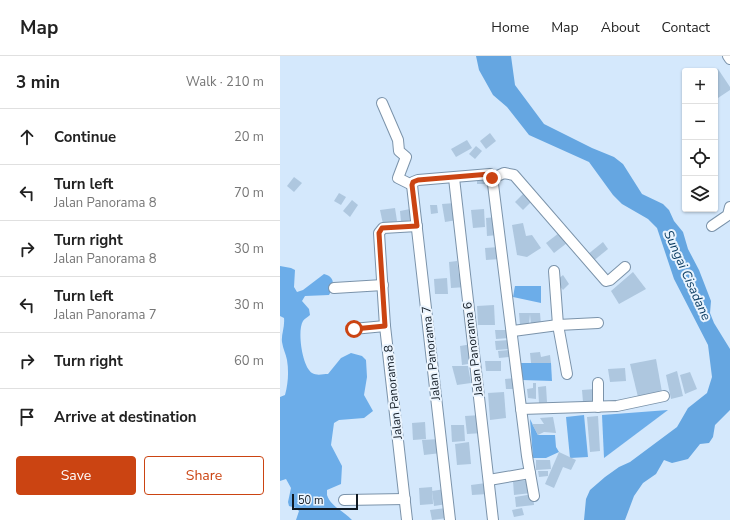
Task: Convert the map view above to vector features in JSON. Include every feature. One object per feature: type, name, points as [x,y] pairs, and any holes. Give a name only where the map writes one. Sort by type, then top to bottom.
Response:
[{"type":"street","points":[[382,103],[398,140],[399,151],[406,157],[398,178],[412,185],[413,182],[418,180],[490,174],[492,178],[513,332],[521,409],[534,496]]},
{"type":"street","points":[[492,178],[504,174],[514,175],[606,281],[610,280],[624,267]]},
{"type":"street","name":"Jalan Panorama 6","points":[[454,178],[493,520]]},
{"type":"street","name":"Jalan Panorama 7","points":[[412,185],[450,520]]},
{"type":"street","points":[[712,226],[728,215],[730,207]]},
{"type":"street","name":"Jalan Panorama 8","points":[[407,520],[385,326],[380,230],[417,226]]},
{"type":"street","points":[[554,271],[558,325],[567,374]]},
{"type":"street","points":[[334,288],[383,285]]},
{"type":"street","points":[[513,332],[558,325],[598,323]]},
{"type":"street","points":[[354,329],[385,326]]},
{"type":"street","points":[[598,383],[598,407]]},
{"type":"street","points":[[521,409],[617,406],[664,396]]},
{"type":"street","points":[[489,480],[530,473]]},
{"type":"street","points":[[344,500],[405,499]]},
{"type":"shaded area","points":[[280,266],[295,270],[294,287],[297,292],[303,290],[324,274],[331,277],[333,282],[329,295],[305,296],[302,301],[309,309],[310,315],[303,321],[300,332],[303,356],[308,369],[312,373],[320,375],[328,374],[341,358],[351,353],[362,356],[366,360],[367,377],[364,395],[373,411],[364,418],[339,420],[334,423],[331,445],[342,466],[341,484],[327,490],[327,495],[331,503],[352,520],[296,520],[299,511],[296,508],[289,506],[288,502],[291,488],[286,479],[280,481],[280,397],[285,395],[288,373],[287,360],[282,342],[284,318],[280,316]]},
{"type":"shaded area","points":[[515,286],[541,286],[541,303],[513,297]]},
{"type":"shaded area","points":[[521,363],[551,363],[552,381],[522,380]]},
{"type":"shaded area","points":[[668,410],[604,458],[602,415]]},
{"type":"shaded area","points":[[584,415],[588,457],[570,458],[566,417]]},
{"type":"shaded area","points":[[530,419],[538,435],[555,435],[556,447],[559,452],[546,458],[533,458]]},
{"type":"water","name":"Sungai Cisadane","points":[[476,56],[511,56],[515,85],[544,124],[592,148],[614,157],[623,164],[642,194],[663,204],[669,210],[674,221],[683,232],[688,249],[699,270],[711,301],[710,313],[714,323],[730,349],[730,410],[715,425],[713,437],[709,443],[700,444],[688,459],[672,463],[664,460],[656,474],[643,483],[634,496],[625,520],[584,520],[586,499],[590,490],[605,477],[619,467],[630,462],[677,427],[688,408],[707,393],[712,377],[708,345],[674,279],[657,228],[648,219],[622,204],[613,195],[589,162],[529,135],[507,107],[493,95],[479,70]]},
{"type":"building","points":[[718,69],[730,87],[730,90],[718,98]]},
{"type":"building","points":[[490,133],[496,141],[486,149],[480,141]]},
{"type":"building","points":[[467,140],[472,148],[456,157],[451,149]]},
{"type":"building","points":[[476,146],[482,151],[475,159],[469,154]]},
{"type":"building","points":[[294,177],[302,183],[294,192],[287,186]]},
{"type":"building","points":[[477,177],[491,177],[491,184],[477,184]]},
{"type":"building","points":[[339,193],[346,197],[341,205],[334,201]]},
{"type":"building","points":[[524,193],[532,201],[523,210],[515,202]]},
{"type":"building","points":[[352,200],[358,205],[350,217],[343,211]]},
{"type":"building","points":[[455,203],[457,220],[445,222],[442,204]]},
{"type":"building","points":[[430,205],[437,205],[438,213],[431,214]]},
{"type":"building","points":[[395,208],[397,221],[383,224],[380,210]]},
{"type":"building","points":[[410,209],[412,220],[401,222],[400,211]]},
{"type":"building","points":[[484,209],[485,227],[473,228],[471,210]]},
{"type":"building","points":[[497,217],[498,235],[487,236],[486,218]]},
{"type":"building","points":[[523,223],[526,236],[532,235],[541,248],[527,257],[517,255],[512,225]]},
{"type":"building","points":[[559,233],[567,243],[554,253],[546,243]]},
{"type":"building","points":[[603,242],[608,249],[592,262],[587,255]]},
{"type":"building","points":[[499,247],[500,259],[486,260],[485,248]]},
{"type":"building","points":[[457,261],[459,275],[465,275],[466,287],[451,288],[449,262]]},
{"type":"building","points":[[633,272],[646,289],[619,304],[611,291]]},
{"type":"building","points":[[563,275],[569,284],[563,290],[556,281]]},
{"type":"building","points":[[447,278],[448,294],[435,294],[434,279]]},
{"type":"building","points":[[494,305],[495,325],[478,325],[477,306]]},
{"type":"building","points":[[519,313],[540,313],[541,325],[531,326],[530,314],[529,325],[520,325]]},
{"type":"building","points":[[495,330],[509,330],[509,338],[496,339]]},
{"type":"building","points":[[509,340],[510,349],[496,350],[495,341]]},
{"type":"building","points":[[472,344],[474,363],[462,365],[460,346]]},
{"type":"building","points":[[509,350],[509,357],[499,358],[498,351]]},
{"type":"building","points":[[540,352],[541,357],[550,355],[551,363],[531,363],[530,353]]},
{"type":"building","points":[[656,359],[662,392],[638,397],[630,364]]},
{"type":"building","points":[[485,361],[501,361],[501,371],[486,371]]},
{"type":"building","points":[[452,366],[468,366],[471,383],[457,385]]},
{"type":"building","points":[[625,368],[626,381],[610,382],[608,369]]},
{"type":"building","points":[[677,371],[683,396],[671,399],[666,375]]},
{"type":"building","points":[[690,372],[697,389],[685,394],[680,375]]},
{"type":"building","points":[[515,378],[516,389],[506,389],[505,379]]},
{"type":"building","points":[[533,383],[536,383],[536,399],[528,398],[527,389],[533,388]]},
{"type":"building","points":[[546,386],[547,402],[539,403],[538,387]]},
{"type":"building","points":[[595,389],[596,402],[583,402],[582,390]]},
{"type":"building","points":[[504,392],[506,418],[490,420],[488,393]]},
{"type":"building","points":[[481,415],[483,433],[467,434],[465,416]]},
{"type":"building","points":[[598,416],[600,451],[590,452],[587,417]]},
{"type":"building","points":[[553,417],[556,433],[544,432],[538,435],[532,424],[544,424],[540,418]]},
{"type":"building","points":[[425,422],[426,439],[413,440],[412,423]]},
{"type":"building","points":[[451,425],[464,425],[465,441],[452,442]]},
{"type":"building","points":[[440,439],[441,453],[424,455],[422,440]]},
{"type":"building","points":[[469,442],[471,464],[457,465],[455,444]]},
{"type":"building","points":[[559,452],[576,460],[571,470],[563,467],[554,488],[545,484]]},
{"type":"building","points":[[536,460],[550,460],[551,469],[536,470]]},
{"type":"building","points":[[538,471],[548,471],[548,476],[539,477]]},
{"type":"building","points":[[530,480],[531,493],[514,495],[513,481]]},
{"type":"building","points":[[486,483],[488,494],[472,495],[471,485]]},
{"type":"building","points":[[432,487],[433,504],[420,505],[419,488]]},
{"type":"building","points":[[445,489],[447,504],[434,506],[432,491]]},
{"type":"building","points":[[533,494],[534,505],[516,507],[515,497]]},
{"type":"building","points":[[446,508],[447,518],[432,520],[430,510]]},
{"type":"building","points":[[522,508],[524,515],[514,517],[512,510]]},
{"type":"route","points":[[354,329],[385,326],[379,233],[382,228],[417,226],[412,185],[413,182],[418,180],[490,174],[492,175],[492,178]]}]
